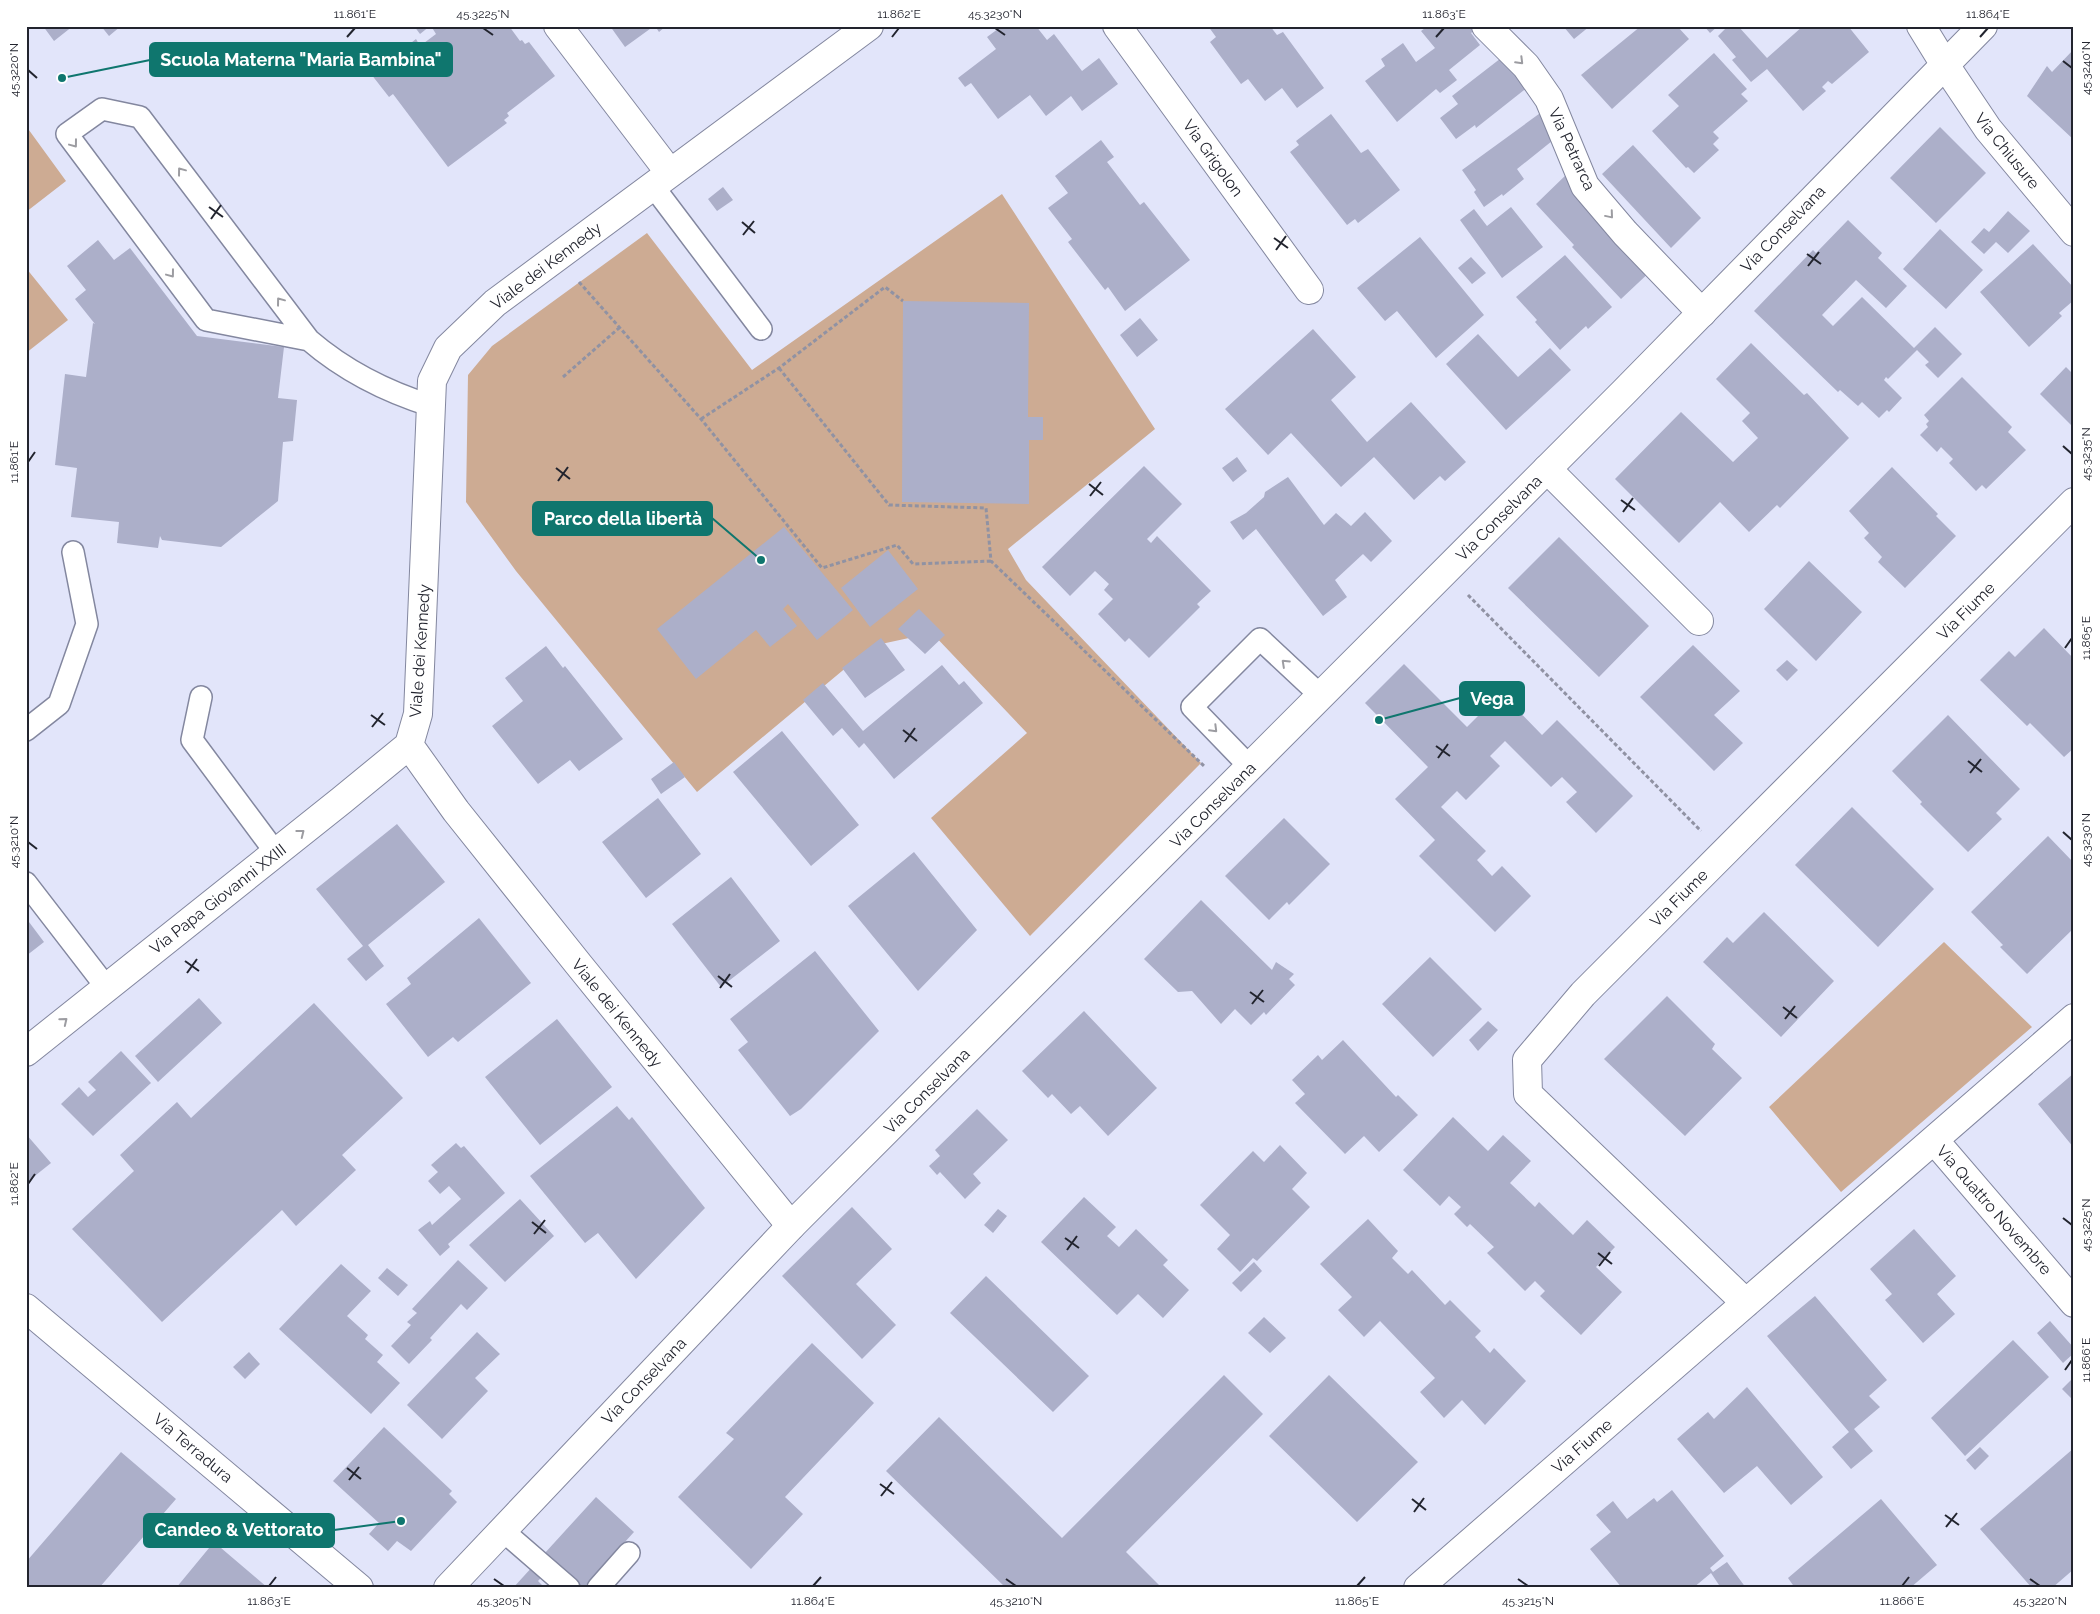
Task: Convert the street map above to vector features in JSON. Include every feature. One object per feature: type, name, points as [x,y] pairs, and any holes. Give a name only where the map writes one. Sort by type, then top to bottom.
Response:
[{"type":"street","points":[[558,26],[662,180]]},
{"type":"street","name":"Viale dei Kennedy","points":[[791,1226],[578,965],[456,811],[408,745],[418,714],[432,381],[448,348],[495,303],[869,26]]},
{"type":"street","name":"Via Grigolon","points":[[1117,26],[1309,290]]},
{"type":"street","name":"Via Petrarca","points":[[1486,26],[1526,66],[1549,99],[1585,186],[1625,233],[1702,313]]},
{"type":"street","name":"Via Chiusure","points":[[1921,26],[1988,129],[2074,232]]},
{"type":"street","name":"Via Conselvana","points":[[448,1588],[791,1226],[1445,572],[1983,26]]},
{"type":"street","points":[[1546,470],[1699,621]]},
{"type":"street","name":"Via Fiume","points":[[1746,1303],[1528,1094],[1527,1060],[1583,994],[2074,502]]},
{"type":"street","name":"Via Papa Giovanni XXIII","points":[[26,1052],[408,745]]},
{"type":"street","name":"Via Fiume","points":[[1418,1588],[2074,1018]]},
{"type":"street","name":"Via Quattro Novembre","points":[[1934,1140],[2074,1303]]},
{"type":"street","name":"Via Terradura","points":[[26,1308],[360,1588]]},
{"type":"lane","points":[[309,340],[206,320],[67,134],[102,109],[140,117],[309,340],[331,359],[395,395],[432,406]]},
{"type":"lane","points":[[662,180],[761,329]]},
{"type":"lane","points":[[26,730],[59,704],[87,624],[73,552]]},
{"type":"lane","points":[[1250,767],[1192,707],[1260,639],[1321,696]]},
{"type":"lane","points":[[201,697],[192,740],[276,853]]},
{"type":"lane","points":[[26,883],[107,988]]},
{"type":"lane","points":[[502,1530],[569,1588]]},
{"type":"lane","points":[[598,1588],[629,1553]]},
{"type":"path","points":[[559,256],[619,328],[701,419],[822,568],[897,545],[914,564],[991,561]]},
{"type":"path","points":[[701,419],[778,368],[885,288],[903,301]]},
{"type":"path","points":[[563,377],[619,328]]},
{"type":"path","points":[[778,368],[889,505],[986,508],[991,561],[1228,790]]},
{"type":"path","points":[[1445,572],[1723,854]]},
{"type":"shaded area","points":[[26,126],[66,181],[26,212]]},
{"type":"shaded area","points":[[1002,194],[1155,429],[1008,549],[1026,580],[1201,763],[1030,936],[931,818],[1027,733],[932,633],[872,646],[697,792],[516,571],[466,502],[468,375],[492,346],[647,233],[752,370]]},
{"type":"shaded area","points":[[26,268],[68,320],[26,353]]},
{"type":"shaded area","points":[[1944,942],[2032,1027],[1841,1192],[1769,1107]]},
{"type":"building","points":[[43,26],[73,26],[54,41]]},
{"type":"building","points":[[101,26],[121,26],[109,36]]},
{"type":"building","points":[[414,26],[430,26],[420,34]]},
{"type":"building","points":[[431,26],[509,26],[520,41],[522,40],[525,44],[529,42],[555,76],[507,113],[509,116],[504,120],[507,123],[448,167],[393,94],[389,97],[371,74],[416,39],[420,46],[436,34]]},
{"type":"building","points":[[610,26],[654,26],[625,47]]},
{"type":"building","points":[[655,26],[666,26],[659,32]]},
{"type":"building","points":[[1002,26],[1036,26],[1047,40],[1054,34],[1082,71],[1099,58],[1118,84],[1082,111],[1071,96],[1046,116],[1030,95],[998,119],[971,83],[965,87],[958,78],[996,49],[987,37]]},
{"type":"building","points":[[1208,26],[1270,26],[1277,35],[1283,32],[1324,88],[1297,108],[1282,88],[1265,101],[1248,79],[1241,84],[1210,42],[1216,37]]},
{"type":"building","points":[[1428,26],[1472,26],[1475,30],[1471,33],[1480,45],[1449,70],[1457,80],[1440,93],[1436,89],[1397,122],[1365,81],[1385,66],[1381,59],[1403,43],[1416,62],[1435,48],[1421,31]]},
{"type":"building","points":[[1563,26],[1590,26],[1574,39]]},
{"type":"building","points":[[1641,26],[1677,26],[1689,39],[1612,109],[1581,75]]},
{"type":"building","points":[[1704,26],[1718,26],[1710,33]]},
{"type":"building","points":[[1728,26],[1738,26],[1767,58],[1803,26],[1848,26],[1869,52],[1832,84],[1828,81],[1822,87],[1826,91],[1803,111],[1767,69],[1751,82],[1732,60],[1736,57],[1718,36]]},
{"type":"building","points":[[2074,49],[2074,140],[2027,96],[2047,66],[2052,72]]},
{"type":"building","points":[[1714,53],[1747,89],[1741,94],[1748,101],[1713,132],[1719,138],[1713,144],[1719,150],[1694,173],[1688,167],[1686,168],[1652,131],[1679,106],[1668,95]]},
{"type":"building","points":[[1505,55],[1529,86],[1476,128],[1475,125],[1456,139],[1440,118],[1458,104],[1452,96]]},
{"type":"building","points":[[1543,111],[1554,132],[1552,141],[1517,169],[1524,179],[1503,196],[1502,194],[1484,207],[1474,192],[1476,190],[1462,170]]},
{"type":"building","points":[[1331,114],[1361,153],[1368,149],[1400,190],[1358,223],[1355,219],[1347,225],[1290,152],[1299,145],[1296,141]]},
{"type":"building","points":[[1940,127],[1986,173],[1936,223],[1890,178]]},
{"type":"building","points":[[1101,140],[1114,157],[1107,162],[1140,205],[1144,202],[1190,260],[1125,311],[1108,287],[1105,290],[1068,242],[1072,239],[1048,208],[1068,193],[1055,176]]},
{"type":"building","points":[[1633,145],[1701,218],[1671,248],[1602,174]]},
{"type":"building","points":[[1568,173],[1654,268],[1621,299],[1572,247],[1574,245],[1536,204]]},
{"type":"building","points":[[723,187],[733,200],[717,211],[708,199]]},
{"type":"building","points":[[1511,207],[1543,247],[1502,278],[1460,220],[1474,209],[1487,226]]},
{"type":"building","points":[[2008,211],[2030,231],[2008,253],[1996,242],[1984,254],[1971,242],[1984,228],[1989,232]]},
{"type":"building","points":[[1848,220],[1882,253],[1878,258],[1907,286],[1886,308],[1856,280],[1822,315],[1833,326],[1862,297],[1914,348],[1935,327],[1962,354],[1938,378],[1925,365],[1929,362],[1917,350],[1888,379],[1886,377],[1884,380],[1902,398],[1889,412],[1887,410],[1879,418],[1862,402],[1858,406],[1840,390],[1838,392],[1754,311],[1813,250],[1816,253]]},
{"type":"building","points":[[1940,229],[1983,270],[1946,309],[1903,269]]},
{"type":"building","points":[[1420,237],[1484,315],[1436,358],[1397,311],[1385,321],[1357,288]]},
{"type":"building","points":[[98,240],[114,260],[130,248],[197,336],[284,347],[278,398],[297,400],[293,441],[283,442],[278,501],[221,547],[162,540],[160,536],[158,548],[117,543],[119,522],[71,517],[77,468],[55,465],[65,374],[86,377],[93,323],[95,324],[75,299],[86,290],[67,266]]},
{"type":"building","points":[[2033,244],[2074,288],[2074,300],[2059,313],[2062,316],[2029,347],[1980,292]]},
{"type":"building","points":[[1565,255],[1612,307],[1588,329],[1586,326],[1560,350],[1516,297]]},
{"type":"building","points":[[1471,257],[1486,273],[1472,284],[1458,268]]},
{"type":"building","points":[[903,301],[1029,303],[1028,417],[1043,417],[1043,440],[1029,440],[1029,504],[902,502]]},
{"type":"building","points":[[1140,318],[1158,340],[1137,357],[1120,335]]},
{"type":"building","points":[[1313,329],[1356,377],[1331,400],[1367,442],[1411,402],[1466,462],[1445,481],[1440,476],[1414,500],[1374,457],[1341,487],[1291,433],[1268,455],[1225,409]]},
{"type":"building","points":[[1478,334],[1518,377],[1550,348],[1571,370],[1506,430],[1446,364]]},
{"type":"building","points":[[1751,343],[1804,395],[1807,393],[1849,438],[1780,508],[1777,505],[1749,532],[1720,502],[1679,543],[1615,479],[1681,412],[1733,462],[1758,438],[1742,421],[1750,413],[1716,379]]},
{"type":"building","points":[[2066,367],[2074,375],[2074,428],[2040,394]]},
{"type":"building","points":[[1962,377],[2012,427],[2008,432],[2026,450],[1986,489],[1982,485],[1976,491],[1949,463],[1953,459],[1941,447],[1937,452],[1920,435],[1928,427],[1926,424],[1929,421],[1924,415]]},
{"type":"building","points":[[1237,457],[1247,471],[1233,482],[1222,468]]},
{"type":"building","points":[[1144,466],[1182,504],[1147,539],[1151,543],[1157,536],[1211,591],[1197,604],[1200,607],[1149,658],[1129,638],[1125,642],[1098,614],[1113,599],[1104,590],[1109,584],[1095,571],[1070,596],[1042,567]]},
{"type":"building","points":[[1892,467],[1938,514],[1936,516],[1956,536],[1905,588],[1878,562],[1882,557],[1864,538],[1869,533],[1849,511]]},
{"type":"building","points":[[1288,477],[1324,525],[1336,513],[1351,526],[1365,512],[1392,541],[1371,562],[1363,554],[1335,580],[1347,597],[1323,616],[1256,529],[1243,540],[1230,522],[1246,513],[1264,497],[1265,492]]},
{"type":"building","points":[[784,527],[853,610],[817,640],[788,604],[783,609],[797,626],[770,647],[756,630],[696,679],[657,629]]},
{"type":"building","points":[[1559,537],[1649,626],[1599,677],[1508,588]]},
{"type":"building","points":[[888,550],[918,589],[870,627],[841,588]]},
{"type":"building","points":[[1809,561],[1862,612],[1816,661],[1764,609]]},
{"type":"building","points":[[919,609],[945,635],[925,654],[898,629]]},
{"type":"building","points":[[2044,628],[2074,659],[2074,748],[2064,757],[2030,723],[2027,726],[1980,680],[2009,651],[2015,657]]},
{"type":"building","points":[[881,638],[905,670],[865,698],[842,668]]},
{"type":"building","points":[[1693,645],[1740,691],[1714,715],[1743,743],[1714,771],[1640,697]]},
{"type":"building","points":[[546,646],[563,668],[565,666],[623,739],[579,771],[570,760],[538,784],[492,726],[523,701],[505,678]]},
{"type":"building","points":[[1787,660],[1798,670],[1787,681],[1776,670]]},
{"type":"building","points":[[1404,664],[1467,727],[1501,693],[1542,735],[1557,720],[1633,796],[1596,833],[1566,802],[1577,792],[1562,777],[1551,787],[1505,741],[1490,756],[1500,766],[1466,800],[1457,791],[1441,807],[1486,851],[1477,860],[1492,876],[1502,866],[1531,896],[1495,932],[1419,856],[1435,840],[1395,799],[1428,767],[1365,703]]},
{"type":"building","points":[[942,665],[959,685],[964,681],[983,703],[894,779],[864,743],[859,748],[842,728],[833,736],[803,700],[823,683],[863,731]]},
{"type":"building","points":[[1948,715],[2020,789],[1996,813],[2002,819],[1968,852],[1920,804],[1922,802],[1892,771]]},
{"type":"building","points":[[782,731],[859,825],[811,866],[733,772]]},
{"type":"building","points":[[674,762],[685,777],[661,794],[651,779]]},
{"type":"building","points":[[658,798],[701,854],[646,898],[602,842]]},
{"type":"building","points":[[1852,807],[1934,889],[1878,947],[1795,865]]},
{"type":"building","points":[[1284,818],[1330,864],[1289,905],[1287,902],[1269,920],[1225,876]]},
{"type":"building","points":[[397,824],[445,882],[368,945],[384,966],[366,981],[347,959],[363,946],[316,889]]},
{"type":"building","points":[[2048,836],[2074,863],[2074,928],[2027,974],[2000,947],[2003,945],[1971,912]]},
{"type":"building","points":[[914,852],[977,930],[918,991],[848,906]]},
{"type":"building","points":[[731,877],[780,941],[721,987],[672,924]]},
{"type":"building","points":[[1201,900],[1272,970],[1276,962],[1294,974],[1289,979],[1295,985],[1266,1015],[1264,1012],[1251,1025],[1235,1009],[1221,1024],[1192,991],[1178,992],[1144,959]]},
{"type":"building","points":[[1764,912],[1834,981],[1781,1037],[1703,962],[1727,937],[1733,943]]},
{"type":"building","points":[[26,918],[44,942],[26,956]]},
{"type":"building","points":[[479,918],[531,983],[458,1042],[453,1037],[428,1057],[386,1004],[411,984],[407,978]]},
{"type":"building","points":[[815,951],[879,1031],[801,1109],[790,1116],[738,1050],[748,1042],[730,1019]]},
{"type":"building","points":[[1430,957],[1482,1009],[1433,1057],[1382,1004]]},
{"type":"building","points":[[1667,996],[1715,1044],[1712,1049],[1742,1078],[1685,1136],[1604,1059]]},
{"type":"building","points":[[199,998],[222,1023],[158,1082],[135,1056]]},
{"type":"building","points":[[314,1003],[403,1098],[342,1155],[356,1170],[296,1226],[282,1210],[162,1322],[72,1229],[134,1171],[120,1155],[177,1102],[191,1118]]},
{"type":"building","points":[[1084,1011],[1157,1088],[1108,1136],[1080,1106],[1071,1114],[1052,1094],[1048,1098],[1022,1071]]},
{"type":"building","points":[[557,1019],[612,1087],[540,1145],[485,1077]]},
{"type":"building","points":[[1488,1021],[1498,1030],[1478,1051],[1469,1040]]},
{"type":"building","points":[[1343,1040],[1396,1097],[1398,1095],[1418,1115],[1379,1152],[1364,1136],[1345,1154],[1295,1103],[1305,1094],[1292,1080],[1318,1055],[1322,1060]]},
{"type":"building","points":[[121,1051],[151,1083],[93,1136],[61,1104],[79,1087],[88,1097],[96,1090],[88,1082]]},
{"type":"building","points":[[2074,1073],[2074,1148],[2038,1104]]},
{"type":"building","points":[[617,1106],[629,1120],[632,1117],[705,1208],[636,1279],[598,1233],[585,1243],[530,1176]]},
{"type":"building","points":[[977,1109],[1008,1140],[973,1174],[981,1183],[965,1199],[940,1172],[937,1175],[929,1166],[940,1156],[935,1150]]},
{"type":"building","points":[[1453,1117],[1488,1151],[1503,1135],[1531,1161],[1510,1183],[1535,1207],[1539,1202],[1573,1235],[1587,1220],[1615,1247],[1596,1267],[1622,1292],[1581,1335],[1540,1296],[1545,1291],[1535,1281],[1525,1291],[1487,1253],[1494,1247],[1470,1224],[1467,1227],[1454,1214],[1461,1207],[1449,1196],[1440,1206],[1403,1170]]},
{"type":"building","points":[[26,1134],[51,1163],[26,1183]]},
{"type":"building","points":[[456,1143],[461,1148],[464,1146],[505,1193],[448,1244],[450,1247],[440,1256],[418,1230],[430,1221],[432,1225],[461,1199],[449,1186],[440,1194],[428,1181],[438,1172],[431,1165]]},
{"type":"building","points":[[1280,1145],[1307,1173],[1292,1189],[1310,1207],[1257,1261],[1253,1258],[1240,1272],[1217,1249],[1230,1235],[1200,1205],[1253,1151],[1264,1162]]},
{"type":"building","points":[[1084,1197],[1116,1227],[1107,1236],[1119,1247],[1136,1229],[1168,1260],[1163,1265],[1189,1290],[1163,1318],[1138,1294],[1117,1315],[1041,1242]]},
{"type":"building","points":[[520,1199],[554,1236],[505,1282],[469,1245]]},
{"type":"building","points":[[852,1207],[892,1249],[856,1284],[896,1325],[862,1359],[782,1276]]},
{"type":"building","points":[[998,1209],[1007,1216],[993,1233],[984,1225]]},
{"type":"building","points":[[1368,1219],[1398,1251],[1392,1258],[1408,1274],[1412,1270],[1445,1305],[1450,1300],[1481,1331],[1475,1337],[1490,1353],[1494,1348],[1526,1381],[1485,1425],[1462,1400],[1444,1418],[1420,1392],[1435,1378],[1380,1321],[1364,1337],[1338,1310],[1352,1297],[1320,1264]]},
{"type":"building","points":[[1914,1229],[1956,1276],[1937,1294],[1955,1314],[1923,1343],[1885,1300],[1892,1294],[1870,1269]]},
{"type":"building","points":[[458,1260],[488,1288],[467,1310],[461,1304],[430,1338],[432,1340],[409,1364],[391,1346],[411,1325],[407,1322],[417,1313],[412,1309]]},
{"type":"building","points":[[1254,1262],[1262,1271],[1241,1292],[1232,1283]]},
{"type":"building","points":[[341,1264],[371,1291],[347,1316],[368,1335],[365,1339],[383,1355],[377,1362],[400,1383],[371,1414],[279,1329]]},
{"type":"building","points":[[387,1268],[408,1285],[398,1296],[378,1278]]},
{"type":"building","points":[[986,1276],[1089,1376],[1053,1412],[950,1313]]},
{"type":"building","points":[[1815,1296],[1887,1380],[1869,1396],[1880,1407],[1854,1429],[1873,1451],[1851,1469],[1832,1447],[1849,1432],[1767,1336]]},
{"type":"building","points":[[1264,1317],[1286,1338],[1270,1353],[1248,1333]]},
{"type":"building","points":[[2050,1321],[2074,1348],[2074,1353],[2063,1363],[2037,1333]]},
{"type":"building","points":[[477,1332],[500,1354],[475,1378],[488,1391],[442,1439],[407,1405]]},
{"type":"building","points":[[2013,1340],[2049,1377],[1965,1456],[1931,1418]]},
{"type":"building","points":[[812,1343],[874,1403],[785,1497],[803,1514],[751,1569],[678,1497],[734,1439],[726,1433]]},
{"type":"building","points":[[249,1352],[260,1364],[245,1379],[233,1367]]},
{"type":"building","points":[[1224,1375],[1263,1414],[1126,1552],[1162,1588],[1006,1588],[886,1471],[939,1417],[1062,1538]]},
{"type":"building","points":[[1329,1375],[1418,1462],[1357,1522],[1269,1436]]},
{"type":"building","points":[[2074,1377],[2074,1401],[2062,1389]]},
{"type":"building","points":[[1747,1387],[1823,1477],[1791,1505],[1757,1466],[1724,1493],[1677,1439],[1708,1412],[1714,1419]]},
{"type":"building","points":[[384,1427],[452,1491],[449,1494],[457,1502],[411,1551],[397,1541],[388,1551],[369,1534],[379,1523],[333,1481]]},
{"type":"building","points":[[1980,1447],[1989,1456],[1975,1470],[1966,1460]]},
{"type":"building","points":[[2074,1448],[2074,1569],[2052,1588],[2032,1588],[1980,1529]]},
{"type":"building","points":[[121,1452],[176,1499],[99,1588],[26,1588],[26,1562]]},
{"type":"building","points":[[1672,1490],[1724,1556],[1710,1568],[1713,1572],[1727,1562],[1746,1588],[1721,1588],[1711,1573],[1693,1588],[1622,1588],[1590,1549],[1611,1532],[1596,1515],[1613,1501],[1627,1519],[1654,1498],[1657,1502]]},
{"type":"building","points":[[596,1497],[634,1532],[583,1588],[555,1563],[538,1581],[545,1588],[513,1588]]},
{"type":"building","points":[[1881,1499],[1937,1565],[1910,1588],[1795,1588],[1788,1578]]},
{"type":"building","points":[[214,1542],[268,1588],[176,1588]]},
{"type":"place","name":"Scuola Materna \"Maria Bambina\"","points":[[62,78]]},
{"type":"place","name":"Parco della libertà","points":[[761,560]]},
{"type":"place","name":"Vega","points":[[1379,720]]},
{"type":"place","name":"Candeo & Vettorato","points":[[401,1521]]}]
